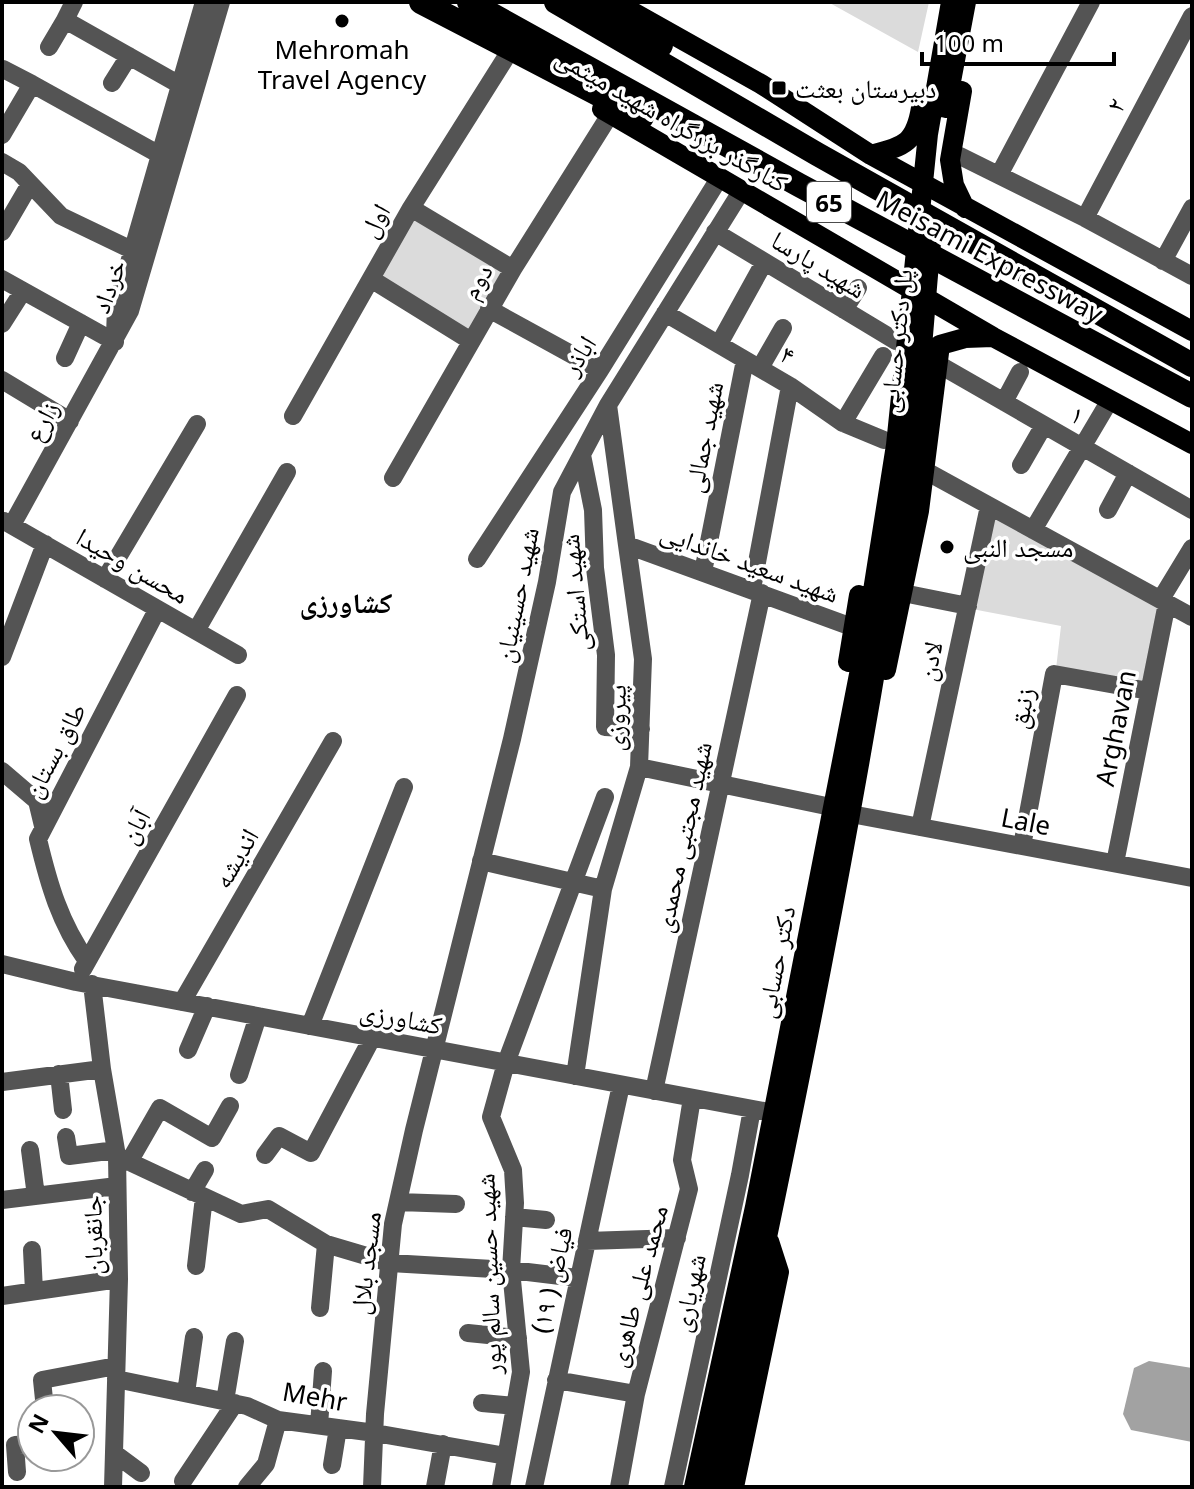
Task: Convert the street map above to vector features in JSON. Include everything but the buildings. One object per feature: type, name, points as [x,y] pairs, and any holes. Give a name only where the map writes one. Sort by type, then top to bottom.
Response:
[{"type":"highway","points":[[420,2],[649,120],[799,185]]},
{"type":"highway","name":"Meisami Expressway","points":[[469,2],[799,185],[1192,396]]},
{"type":"highway","name":"Meisami Expressway","points":[[556,2],[817,154],[1192,365]]},
{"type":"highway","points":[[593,2],[750,102],[817,154]]},
{"type":"main road","name":"کنارگذر بزرگراه شهید میثمی","points":[[420,2],[993,337],[1192,444]]},
{"type":"main road","points":[[615,2],[761,84],[871,155],[1192,331]]},
{"type":"main road","points":[[871,155],[896,149],[917,129],[939,2]]},
{"type":"main road","name":"پل دکتر حسابی","points":[[897,445],[928,134],[951,2]]},
{"type":"main road","name":"پل دکتر حسابی","points":[[897,445],[941,139],[966,2]]},
{"type":"main road","points":[[965,208],[954,185],[950,160],[957,150],[980,2]]},
{"type":"main road","points":[[917,129],[929,142],[957,150]]},
{"type":"main road","points":[[831,807],[852,627],[868,548],[897,445],[892,343],[897,295],[893,278]]},
{"type":"main road","points":[[851,814],[903,593],[924,470],[939,354],[937,336],[922,326],[913,325],[892,343]]},
{"type":"main road","points":[[939,354],[965,338],[993,337]]},
{"type":"main road","name":"دکتر حسابی","points":[[694,1487],[755,1207],[863,654],[897,445]]},
{"type":"main road","name":"دکتر حسابی","points":[[714,1487],[768,1236],[772,1113],[851,814],[897,445]]},
{"type":"main road","points":[[734,1487],[779,1272],[768,1236]]},
{"type":"street","points":[[49,47],[74,2]]},
{"type":"street","name":"خرداد","points":[[115,342],[116,308],[204,2]]},
{"type":"street","name":"خرداد","points":[[115,342],[130,311],[221,2]]},
{"type":"street","points":[[999,175],[1084,4]]},
{"type":"street","name":"۲","points":[[1085,218],[1192,16]]},
{"type":"street","points":[[65,20],[180,85]]},
{"type":"street","name":"اول","points":[[293,416],[411,208],[508,54]]},
{"type":"street","points":[[112,83],[129,56]]},
{"type":"street","points":[[3,69],[160,155]]},
{"type":"street","points":[[2,135],[32,84]]},
{"type":"street","name":"دوم","points":[[393,478],[489,309],[611,113]]},
{"type":"street","points":[[957,150],[1192,276]]},
{"type":"street","points":[[2,162],[19,172],[61,216],[132,250]]},
{"type":"street","name":"اباذر","points":[[477,559],[720,177]]},
{"type":"street","points":[[2,232],[30,184]]},
{"type":"street","name":"شهید حسینیان","points":[[436,1050],[512,739],[547,582],[562,492],[608,405],[742,190]]},
{"type":"street","points":[[411,208],[513,269]]},
{"type":"street","points":[[1163,261],[1192,208]]},
{"type":"street","name":"شهید پارسا","points":[[715,232],[844,310],[892,343]]},
{"type":"street","points":[[719,344],[761,268]]},
{"type":"street","points":[[2,279],[115,342]]},
{"type":"street","points":[[371,279],[471,341]]},
{"type":"street","points":[[844,310],[858,288]]},
{"type":"street","points":[[4,315],[23,291]]},
{"type":"street","points":[[489,309],[600,370]]},
{"type":"street","name":"۴","points":[[665,313],[790,386],[843,423],[897,445]]},
{"type":"street","points":[[65,358],[81,323]]},
{"type":"street","name":"شهید جمالی","points":[[703,572],[752,364],[783,328]]},
{"type":"street","name":"زارع","points":[[7,522],[115,342]]},
{"type":"street","points":[[843,423],[892,343]]},
{"type":"street","name":"۱","points":[[939,354],[1004,402],[1192,510]]},
{"type":"street","points":[[1004,402],[1020,372]]},
{"type":"street","points":[[2,380],[70,421]]},
{"type":"street","name":"شهید مجتبی محمدی","points":[[654,1091],[720,784],[757,591],[790,386]]},
{"type":"street","points":[[1033,530],[1110,400]]},
{"type":"street","name":"شهید سعید خاندایی","points":[[608,405],[627,545],[852,627]]},
{"type":"street","points":[[105,579],[197,424]]},
{"type":"street","points":[[1021,465],[1044,425]]},
{"type":"street","name":"شهید استکی","points":[[582,455],[593,510],[595,568],[606,655],[605,727],[641,729]]},
{"type":"street","points":[[924,470],[1192,617]]},
{"type":"street","points":[[196,631],[287,472]]},
{"type":"street","points":[[1108,510],[1128,473]]},
{"type":"street","name":"لادن","points":[[920,827],[989,506]]},
{"type":"street","name":"محسن وحیدا","points":[[7,522],[238,655]]},
{"type":"street","points":[[2,657],[45,544]]},
{"type":"street","name":"پیروزی","points":[[575,1076],[603,889],[639,767],[642,652],[627,545]]},
{"type":"street","name":"Arghavan","points":[[1115,863],[1164,601],[1192,548]]},
{"type":"street","points":[[903,593],[968,606]]},
{"type":"street","name":"طاق بستان","points":[[87,961],[69,936],[47,878],[38,839],[157,610]]},
{"type":"street","points":[[606,655],[642,652]]},
{"type":"street","name":"زنبق","points":[[1022,846],[1054,674],[1149,691]]},
{"type":"street","name":"آبان","points":[[84,983],[87,961],[237,695]]},
{"type":"street","name":"اندیشه","points":[[182,1002],[333,741]]},
{"type":"street","points":[[639,767],[831,807]]},
{"type":"street","points":[[2,771],[37,801],[43,826]]},
{"type":"street","points":[[310,1026],[404,787]]},
{"type":"street","points":[[506,1063],[605,797]]},
{"type":"street","name":"Lale","points":[[851,814],[1192,878]]},
{"type":"street","points":[[481,861],[603,889]]},
{"type":"street","name":"کشاورزی","points":[[2,964],[182,1002],[772,1113]]},
{"type":"street","name":"جانقربان","points":[[84,983],[120,1156],[113,1487]]},
{"type":"street","points":[[188,1050],[207,1006]]},
{"type":"street","points":[[239,1075],[258,1016]]},
{"type":"street","points":[[265,1155],[279,1136],[311,1153],[372,1038]]},
{"type":"street","name":"مسجد بلال","points":[[372,1487],[393,1224],[436,1050]]},
{"type":"street","name":"شهید حسین سالم پور","points":[[501,1487],[521,1372],[511,1270],[513,1170],[491,1117],[506,1063]]},
{"type":"street","points":[[2,1082],[102,1069]]},
{"type":"street","points":[[59,1074],[63,1110]]},
{"type":"street","name":"فیاض ( ۱۹)","points":[[534,1487],[621,1085]]},
{"type":"street","name":"محمد علی طاهری","points":[[619,1487],[636,1394],[689,1189],[682,1160],[692,1098]]},
{"type":"street","points":[[120,1156],[160,1108],[212,1138],[230,1106]]},
{"type":"street","name":"شهریاری","points":[[673,1487],[740,1175],[772,1113]]},
{"type":"street","points":[[66,1137],[69,1156],[120,1156],[241,1214],[268,1209],[326,1244],[390,1263],[511,1270],[577,1278]]},
{"type":"street","points":[[30,1150],[36,1196]]},
{"type":"street","points":[[196,1266],[198,1195],[205,1170]]},
{"type":"street","points":[[2,1200],[117,1186]]},
{"type":"street","points":[[398,1202],[456,1204]]},
{"type":"street","points":[[514,1217],[546,1220]]},
{"type":"street","points":[[587,1241],[677,1238]]},
{"type":"street","points":[[320,1308],[326,1244]]},
{"type":"street","points":[[32,1250],[34,1291]]},
{"type":"street","points":[[2,1296],[119,1279]]},
{"type":"street","points":[[468,1333],[518,1338]]},
{"type":"street","points":[[186,1393],[194,1337]]},
{"type":"street","points":[[183,1481],[230,1402],[235,1341]]},
{"type":"street","points":[[323,1371],[332,1465]]},
{"type":"street","points":[[43,1393],[42,1380],[116,1373]]},
{"type":"street","name":"Mehr","points":[[116,1373],[247,1406],[278,1420],[506,1456]]},
{"type":"street","points":[[556,1380],[636,1394]]},
{"type":"street","points":[[482,1403],[515,1406]]},
{"type":"street","points":[[247,1487],[266,1464],[278,1420]]},
{"type":"street","points":[[435,1487],[443,1444]]},
{"type":"street","points":[[114,1453],[141,1473]]},
{"type":"shaded area","points":[[828,2],[929,2],[918,52]]},
{"type":"shaded area","points":[[414,219],[503,273],[468,332],[379,278]]},
{"type":"shaded area","points":[[993,515],[1161,605],[1146,685],[1056,669],[1061,626],[972,609]]},
{"type":"shaded area","points":[[1149,1361],[1192,1368],[1192,1442],[1131,1430],[1123,1414],[1134,1368]]},
{"type":"place","name":"Mehromah Travel Agency","points":[[342,21]]},
{"type":"place","name":"دبیرستان بعثت","points":[[779,88]]},
{"type":"place","name":"مسجد النبی","points":[[947,547]]},
{"type":"district","name":"کشاورزی","points":[[346,602]]}]
